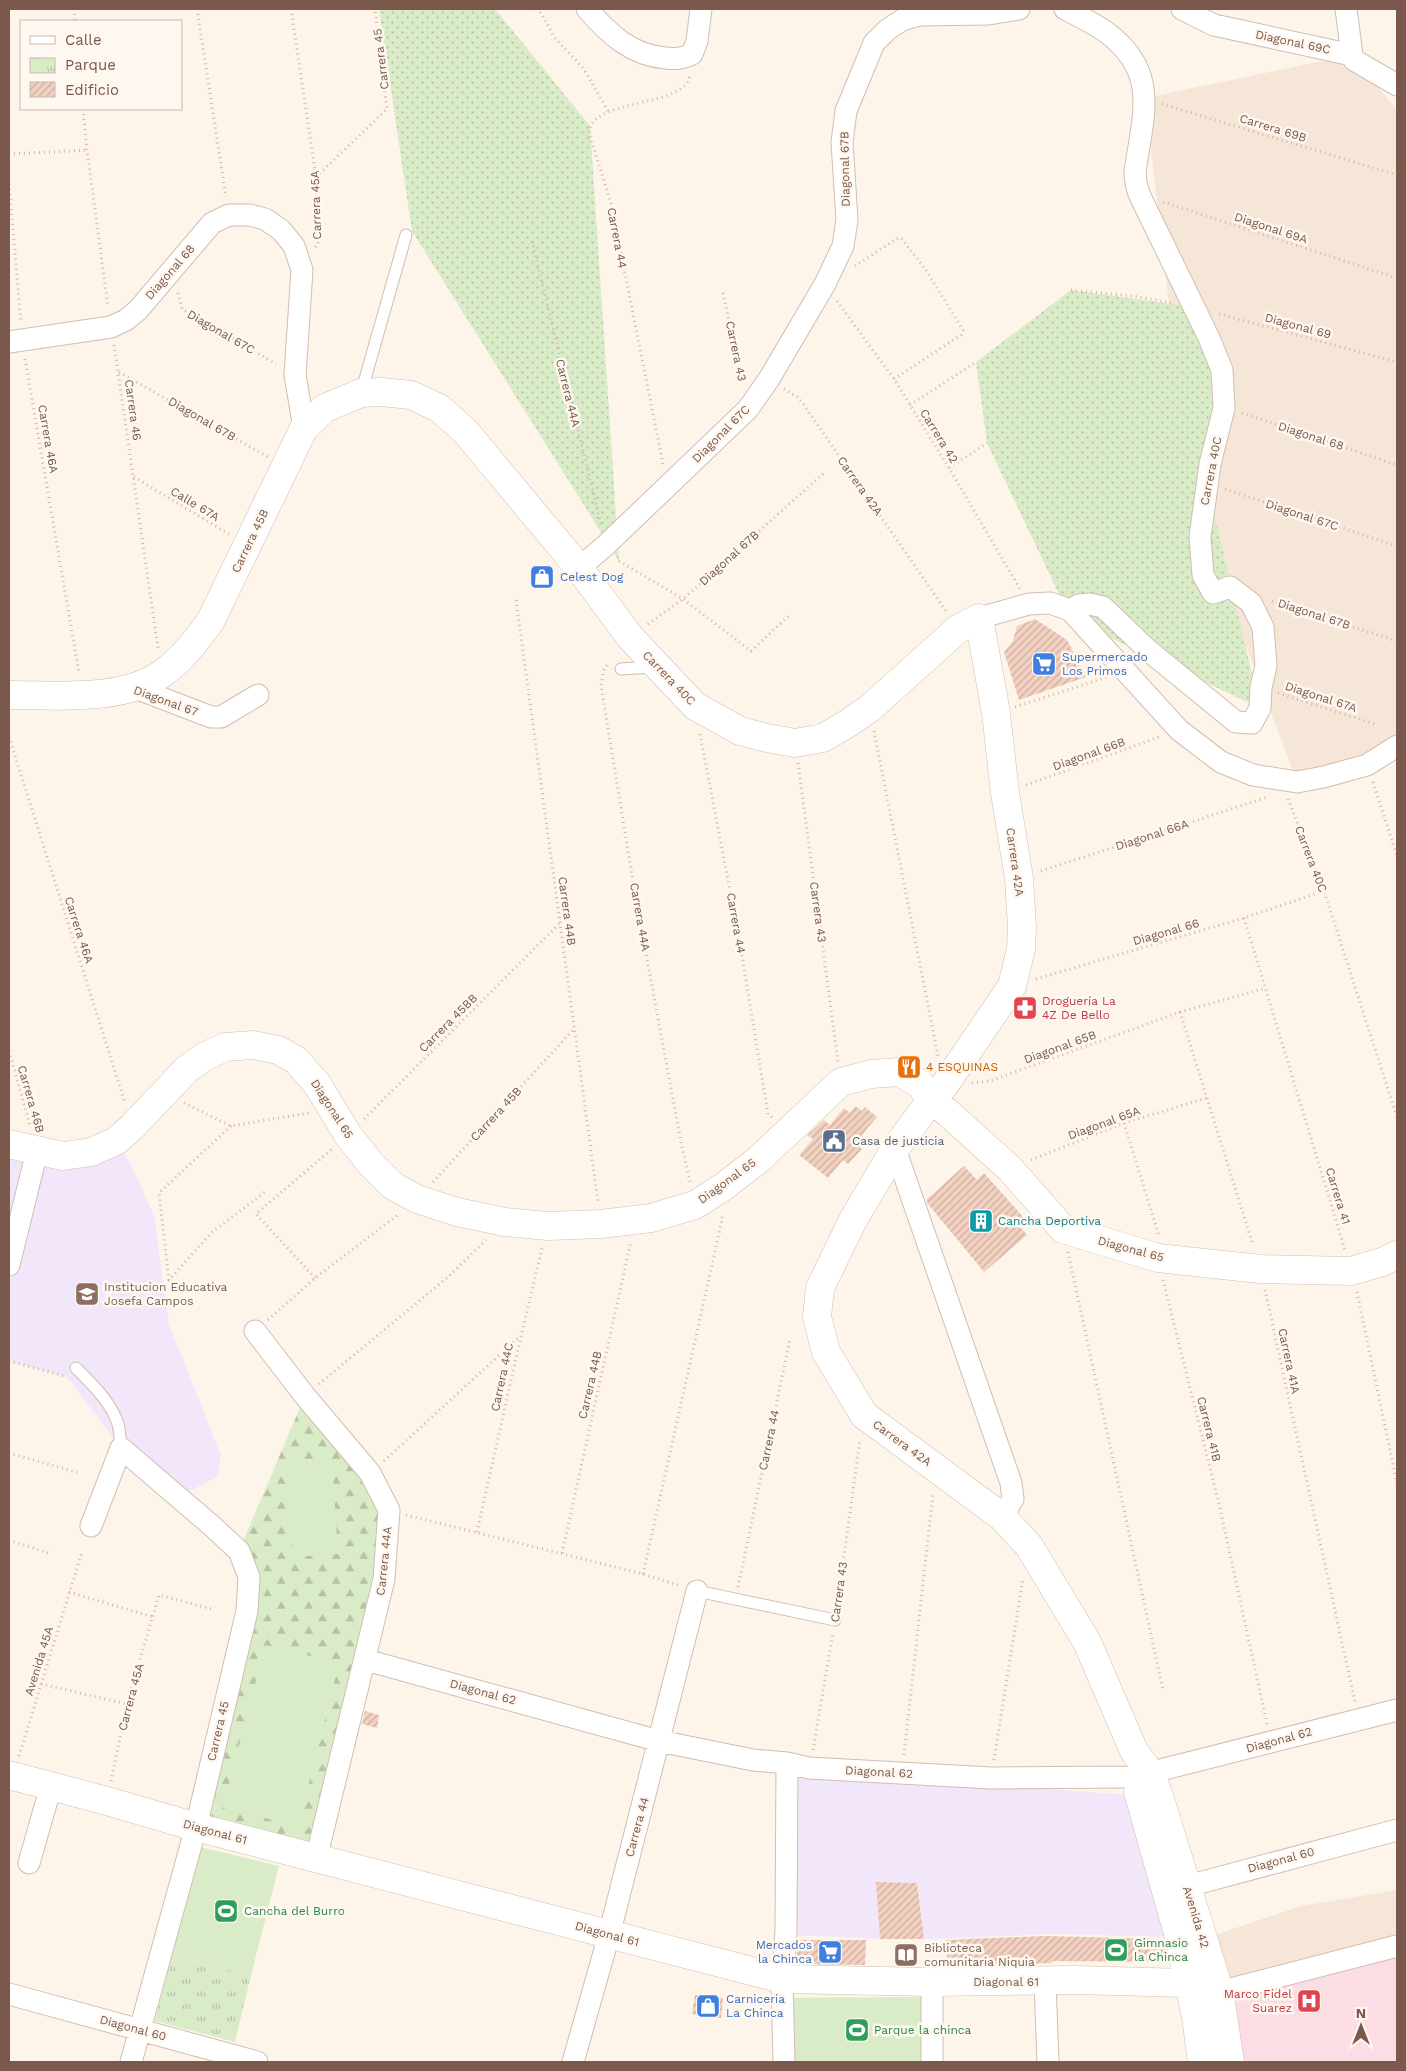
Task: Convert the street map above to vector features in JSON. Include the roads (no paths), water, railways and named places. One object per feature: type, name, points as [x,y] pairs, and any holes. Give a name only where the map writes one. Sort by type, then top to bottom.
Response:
[{"type":"street","points":[[587,9],[623,44],[648,56],[682,59],[692,54],[701,9]]},
{"type":"street","name":"Diagonal 67B","points":[[843,246],[847,220],[842,142],[846,111],[874,44],[886,30],[902,20],[920,15],[990,14],[1019,9]]},
{"type":"street","name":"Carrera 40C","points":[[361,393],[381,392],[412,395],[439,408],[464,431],[580,568],[630,637],[695,706],[740,731],[795,743],[823,738],[870,708],[968,624],[1029,604],[1050,603],[1070,610],[1079,605],[1103,607],[1149,651],[1236,722],[1252,723],[1260,708],[1261,687],[1266,666],[1262,627],[1250,603],[1230,587],[1213,593],[1203,575],[1200,536],[1207,484],[1224,408],[1222,370],[1194,307],[1139,194],[1135,172],[1145,98],[1138,67],[1126,50],[1105,31],[1065,9]]},
{"type":"street","name":"Diagonal 69C","points":[[1182,9],[1214,25],[1352,55],[1354,60],[1397,85]]},
{"type":"street","points":[[1346,9],[1352,55]]},
{"type":"street","name":"Diagonal 68","points":[[15,341],[110,327],[126,320],[138,310],[212,224],[229,215],[250,215],[265,219],[281,230],[294,246],[302,270],[295,375],[304,428]]},
{"type":"street","name":"Diagonal 67C","points":[[580,568],[613,553],[667,487],[748,409],[769,379],[825,284],[843,246]]},
{"type":"street","name":"Carrera 45B","points":[[132,687],[162,674],[189,649],[210,622],[304,428],[325,408],[361,393]]},
{"type":"street","points":[[1070,610],[1179,730],[1221,762],[1283,786],[1367,765],[1397,746]]},
{"type":"street","name":"Carrera 42A","points":[[968,624],[996,713],[1005,793],[1018,878],[1022,927],[1021,949],[1012,986],[938,1093],[895,1150],[853,1220],[820,1288],[817,1316],[826,1352],[864,1415],[1002,1517],[1029,1546],[1087,1642],[1134,1751],[1142,1775]]},
{"type":"street","name":"Diagonal 67","points":[[9,695],[108,694],[132,687],[211,717],[221,717],[258,695]]},
{"type":"street","name":"Diagonal 65","points":[[9,1144],[63,1156],[91,1152],[116,1141],[132,1128],[186,1069],[204,1057],[225,1048],[253,1044],[278,1050],[296,1060],[317,1084],[348,1135],[370,1163],[393,1186],[417,1199],[457,1212],[505,1222],[548,1226],[601,1224],[674,1213],[695,1204],[723,1187],[758,1160],[841,1082],[871,1074],[899,1072],[938,1093],[946,1111],[1010,1168],[1063,1230],[1158,1258],[1260,1269],[1351,1271],[1382,1262],[1397,1255]]},
{"type":"street","points":[[895,1150],[1011,1483],[1013,1499],[1002,1517]]},
{"type":"street","points":[[9,1265],[37,1151]]},
{"type":"street","name":"Carrera 44A","points":[[255,1331],[305,1396],[370,1473],[389,1510],[384,1579],[366,1660],[316,1858]]},
{"type":"street","points":[[91,1526],[121,1448]]},
{"type":"street","name":"Carrera 45","points":[[121,1448],[239,1551],[249,1577],[247,1611],[196,1827],[131,2062]]},
{"type":"street","name":"Carrera 44","points":[[573,2062],[697,1592]]},
{"type":"street","name":"Diagonal 62","points":[[366,1660],[659,1741],[753,1760],[787,1763],[809,1768],[991,1778],[1142,1775],[1397,1710]]},
{"type":"street","points":[[784,2062],[782,1979],[786,1932],[787,1763]]},
{"type":"street","name":"Avenida 42","points":[[1142,1775],[1176,1889],[1219,1990],[1230,2062]]},
{"type":"street","name":"Diagonal 61","points":[[11,1776],[196,1827],[782,1979],[932,1982],[1045,1982],[1075,1980],[1188,1983],[1219,1990]]},
{"type":"street","points":[[29,1863],[51,1786]]},
{"type":"street","name":"Diagonal 60","points":[[1176,1889],[1397,1830]]},
{"type":"street","name":"Avenida 42","points":[[1176,1889],[1179,1937],[1196,2017],[1202,2062]]},
{"type":"street","points":[[1219,1990],[1397,1946]]},
{"type":"street","points":[[932,1982],[932,2062]]},
{"type":"street","points":[[1045,1982],[1048,2062]]},
{"type":"street","name":"Diagonal 60","points":[[9,1994],[257,2062]]},
{"type":"lane","points":[[361,393],[406,235]]},
{"type":"lane","points":[[620,669],[658,667]]},
{"type":"lane","points":[[76,1368],[94,1386],[114,1413],[119,1426],[121,1448]]},
{"type":"lane","points":[[697,1592],[835,1620]]},
{"type":"place","name":"Celest Dog","points":[[542,577]]},
{"type":"place","name":"Supermercado Los Primos","points":[[1044,664]]},
{"type":"place","name":"Droguería La 4Z De Bello","points":[[1025,1008]]},
{"type":"place","name":"4 ESQUINAS","points":[[909,1067]]},
{"type":"place","name":"Casa de justicia","points":[[834,1141]]},
{"type":"place","name":"Cancha Deportiva","points":[[981,1221]]},
{"type":"place","name":"Institucion Educativa Josefa Campos","points":[[87,1294]]},
{"type":"place","name":"Cancha del Burro","points":[[226,1911]]},
{"type":"place","name":"Gimnasio la Chinca","points":[[1116,1950]]},
{"type":"place","name":"Mercados la Chinca","points":[[830,1952]]},
{"type":"place","name":"Biblioteca comunitaria Niquia","points":[[906,1955]]},
{"type":"place","name":"Marco Fidel Suarez","points":[[1309,2001]]},
{"type":"place","name":"Carniceria La Chinca","points":[[708,2006]]},
{"type":"place","name":"Parque la chinca","points":[[857,2030]]}]
